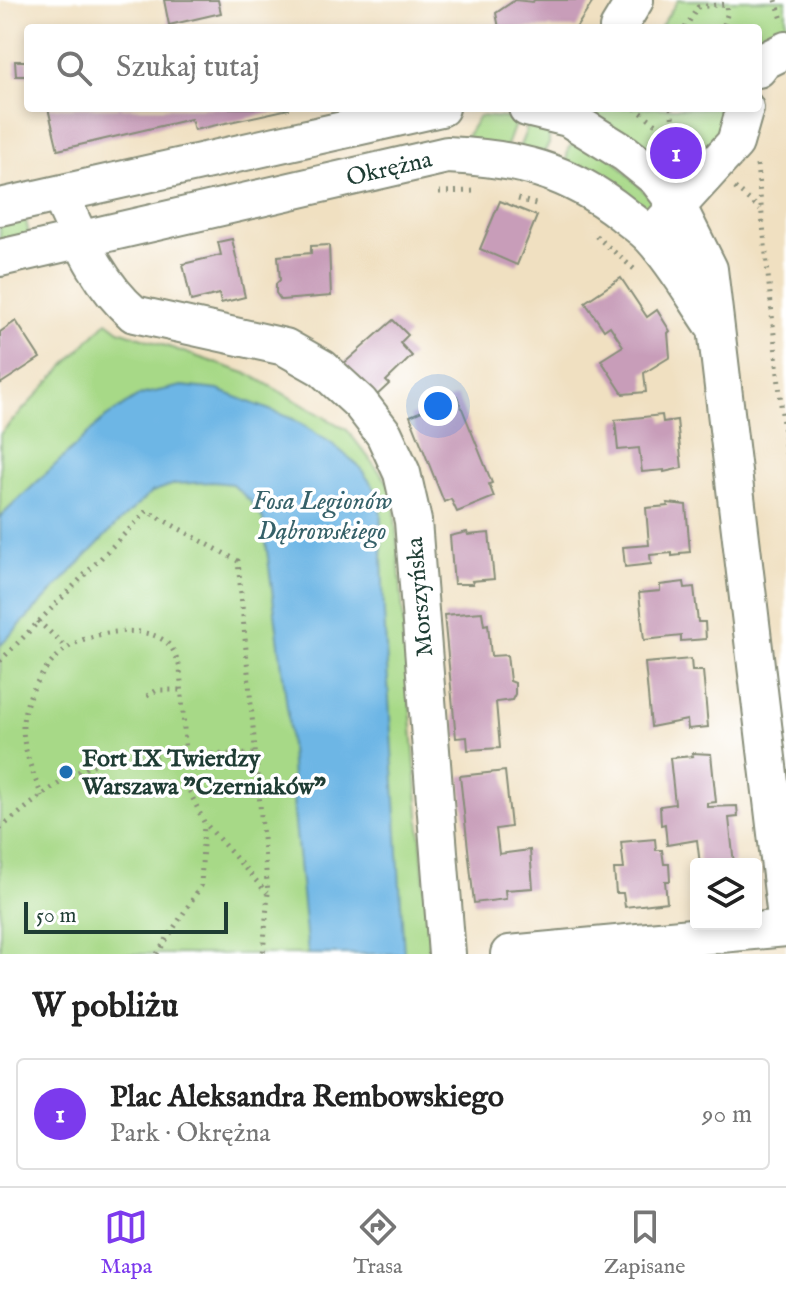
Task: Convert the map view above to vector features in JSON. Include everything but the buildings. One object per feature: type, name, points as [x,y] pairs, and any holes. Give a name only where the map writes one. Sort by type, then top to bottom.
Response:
[{"type":"street","points":[[620,24],[635,0]]},
{"type":"street","points":[[762,64],[786,50]]},
{"type":"street","name":"Okrężna","points":[[0,207],[423,112]]},
{"type":"street","points":[[651,237],[735,143],[744,112]]},
{"type":"street","points":[[547,170],[570,113]]},
{"type":"street","name":"Okrężna","points":[[570,113],[657,179],[677,205],[709,269],[786,918]]},
{"type":"street","name":"Okrężna","points":[[0,258],[447,155],[494,157],[547,170],[580,184],[607,201],[651,237],[716,330]]},
{"type":"street","name":"Morszyńska","points":[[60,195],[92,265],[118,300],[134,314],[285,347],[322,368],[360,403],[384,434],[402,473],[413,521],[447,954]]},
{"type":"street","points":[[509,954],[786,928]]},
{"type":"path","points":[[776,0],[786,31]]},
{"type":"path","points":[[687,24],[698,7],[726,4],[724,24]]},
{"type":"path","points":[[640,112],[675,138]]},
{"type":"path","points":[[755,150],[786,454]]},
{"type":"path","points":[[430,192],[484,192]]},
{"type":"path","points":[[512,197],[542,206]]},
{"type":"path","points":[[590,232],[636,270]]},
{"type":"path","points":[[0,661],[147,511],[238,561],[268,893],[263,954]]},
{"type":"path","points":[[38,621],[67,648]]},
{"type":"path","points":[[42,797],[29,760],[22,725],[30,697],[50,664],[67,648],[94,634],[124,631],[151,634],[167,642],[180,668],[188,788],[204,822],[268,893]]},
{"type":"path","points":[[147,696],[157,690],[181,690]]},
{"type":"path","points":[[0,828],[93,764],[132,758],[255,754]]},
{"type":"path","points":[[157,954],[201,886],[204,822]]},
{"type":"green space","points":[[678,0],[786,0],[786,36],[762,50],[762,24],[663,24]]},
{"type":"green space","points":[[734,112],[733,118],[683,178],[673,178],[593,113]]},
{"type":"green space","points":[[479,116],[517,119],[505,151],[460,147]]},
{"type":"green space","points":[[530,121],[549,131],[549,144],[544,152],[517,153]]},
{"type":"green space","points":[[576,139],[609,155],[657,205],[649,214],[566,163],[568,149]]},
{"type":"green space","points":[[25,215],[30,240],[0,247],[0,220]]},
{"type":"green space","points":[[107,321],[119,330],[251,375],[347,430],[393,489],[430,954],[0,954],[0,434]]},
{"type":"water","name":"Fosa Legionów Dąbrowskiego","points":[[182,386],[218,390],[293,419],[358,465],[380,496],[404,954],[308,954],[288,715],[263,519],[232,484],[175,484],[152,492],[115,526],[0,646],[0,517],[106,417],[140,395]]},
{"type":"place","name":"Plac Aleksandra Rembowskiego","points":[[676,153]]},
{"type":"place","name":"Fort IX Twierdzy Warszawa \"Czerniaków\"","points":[[66,772]]}]
